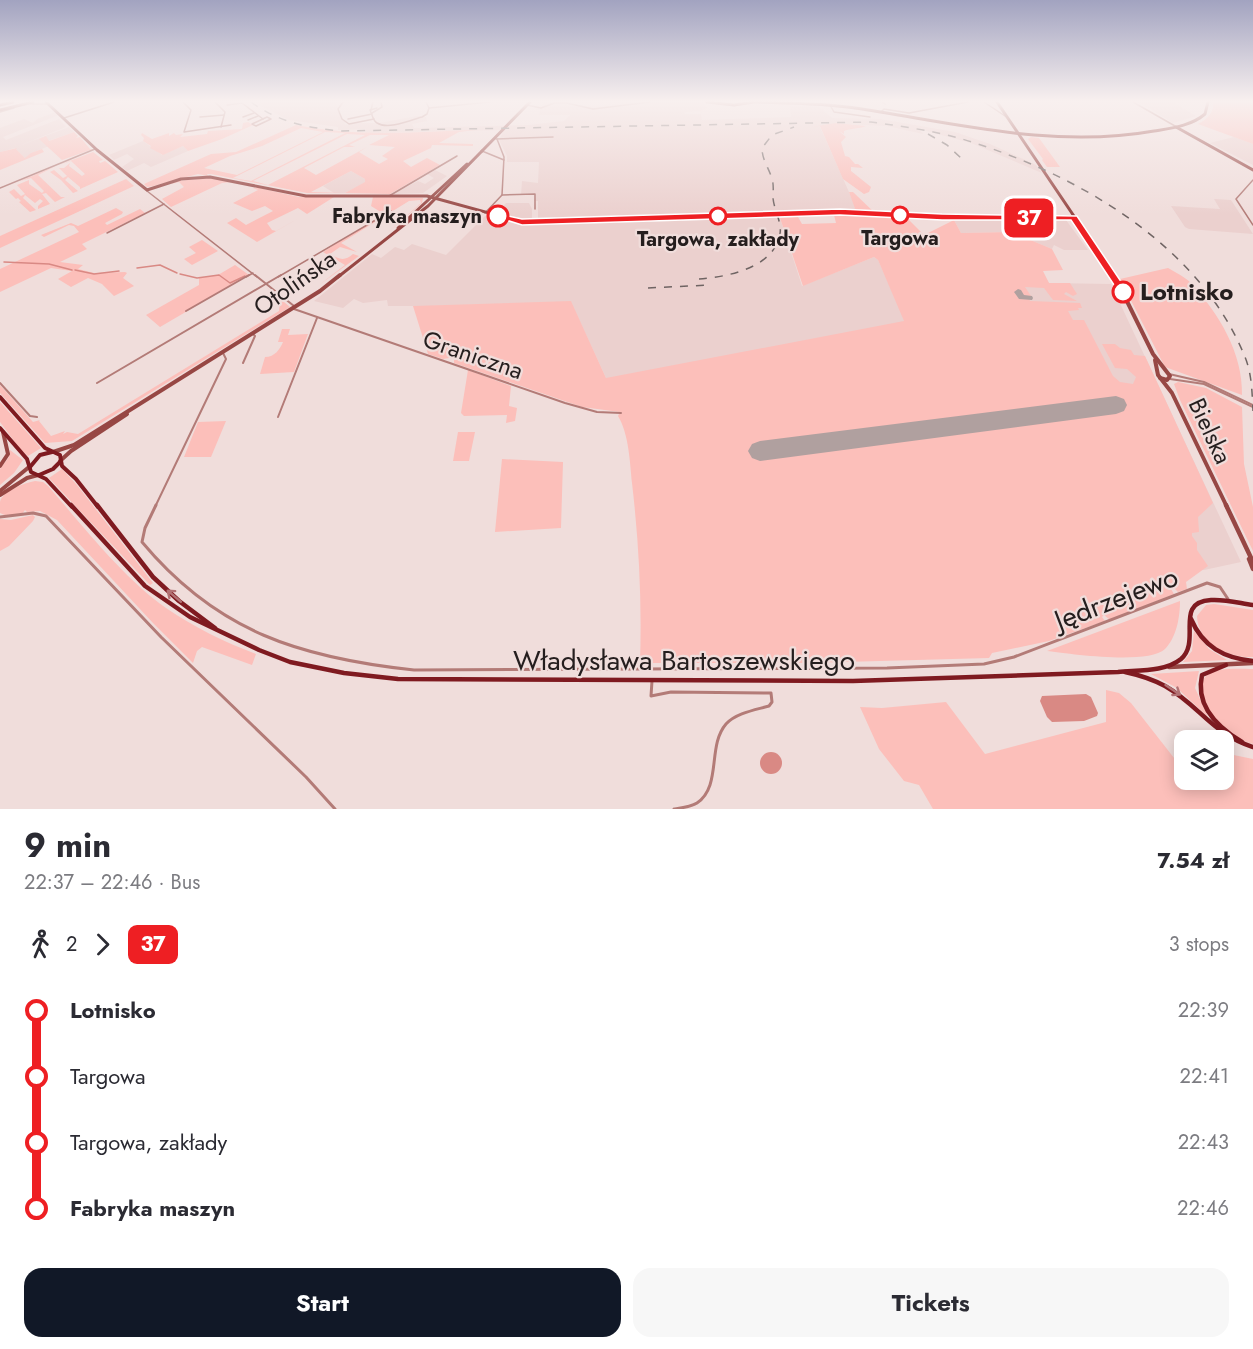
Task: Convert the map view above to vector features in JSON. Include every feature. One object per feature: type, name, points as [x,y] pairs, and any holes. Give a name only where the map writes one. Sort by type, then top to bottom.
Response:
[{"type":"main road","name":"Władysława Bartoszewskiego","points":[[0,397],[44,447],[60,455],[60,461],[153,577],[179,601],[220,632]]},
{"type":"main road","name":"Władysława Bartoszewskiego","points":[[1,430],[27,459],[31,472],[46,479],[145,585],[167,604],[201,624],[289,661],[368,677],[416,681],[853,681],[1118,672],[1156,668],[1178,660],[1188,651],[1190,615]]},
{"type":"main road","points":[[29,467],[40,455],[53,452]]},
{"type":"main road","points":[[38,475],[53,469],[60,461]]},
{"type":"main road","points":[[1253,606],[1204,600],[1195,605],[1190,615],[1199,636],[1214,650],[1236,660],[1253,662]]},
{"type":"main road","points":[[1226,665],[1202,675],[1199,683],[1202,701],[1217,724],[1227,733],[1252,747]]},
{"type":"main road","points":[[1118,672],[1150,678],[1171,688],[1225,736],[1252,747]]},
{"type":"street","name":"Graniczna","points":[[86,140],[295,308],[317,318],[565,403],[597,412],[621,413]]},
{"type":"street","name":"Otolińska","points":[[53,452],[74,445],[295,308],[386,239],[433,199],[495,140]]},
{"type":"street","points":[[485,213],[502,195],[504,160],[496,140]]},
{"type":"street","name":"Bielska","points":[[1022,140],[1120,285],[1153,354],[1168,376],[1172,393],[1253,569]]},
{"type":"street","points":[[1197,140],[1253,169]]},
{"type":"street","points":[[0,188],[95,149]]},
{"type":"street","points":[[483,151],[504,160]]},
{"type":"street","points":[[389,196],[458,156]]},
{"type":"street","points":[[147,190],[171,181],[202,177],[306,196],[409,196],[433,199],[522,222],[840,212],[942,217],[1073,218]]},
{"type":"street","points":[[1253,180],[1236,200],[1253,225]]},
{"type":"street","points":[[502,195],[536,194],[535,209]]},
{"type":"street","points":[[107,232],[164,204]]},
{"type":"street","points":[[97,383],[391,211]]},
{"type":"street","points":[[186,311],[254,273]]},
{"type":"street","points":[[278,417],[317,318]]},
{"type":"street","name":"Otolińska","points":[[243,363],[255,336],[253,334]]},
{"type":"street","name":"Jędrzejewo","points":[[223,353],[226,359],[145,528],[142,542],[178,581],[226,618],[282,643],[316,654],[382,667],[486,671],[887,668],[984,664],[1008,659],[1207,583],[1220,587],[1229,602]]},
{"type":"street","name":"Bielska","points":[[1153,354],[1160,378],[1172,393]]},
{"type":"street","points":[[1158,372],[1204,384],[1253,406]]},
{"type":"street","name":"Bielska","points":[[1160,378],[1168,376]]},
{"type":"street","points":[[0,383],[30,416],[37,417]]},
{"type":"street","name":"Otolińska","points":[[60,461],[71,451],[154,395]]},
{"type":"street","points":[[0,466],[8,451],[1,430]]},
{"type":"street","points":[[0,493],[29,467]]},
{"type":"street","points":[[0,493],[27,478],[38,475]]},
{"type":"street","points":[[1,516],[33,513],[46,516],[161,637],[336,809]]},
{"type":"street","name":"Bielska","points":[[1246,550],[1253,562]]},
{"type":"street","points":[[1156,668],[1253,662]]},
{"type":"street","points":[[652,681],[651,696],[670,692],[771,693],[770,706],[738,717],[726,724],[717,739],[705,795],[695,804],[674,809]]},
{"type":"shaded area","points":[[0,140],[34,140],[16,147],[35,140],[52,140],[45,142],[49,146],[32,153],[26,159],[15,148],[0,152]]},
{"type":"shaded area","points":[[40,140],[82,140],[90,149],[93,149],[62,160]]},
{"type":"shaded area","points":[[220,140],[188,151],[183,146],[163,155],[143,141]]},
{"type":"shaded area","points":[[263,140],[276,140],[204,168],[237,175],[309,140],[233,178],[251,181],[335,140],[253,181],[268,185],[356,140],[360,140],[349,145],[355,147],[344,147],[304,168],[316,175],[367,147],[359,152],[379,164],[388,159],[382,156],[395,147],[369,145],[379,140],[445,140],[439,143],[473,144],[473,146],[432,145],[431,148],[403,161],[411,167],[427,158],[440,165],[390,194],[345,193],[365,182],[365,179],[351,171],[311,192],[343,193],[307,193],[211,174],[207,174],[208,176],[198,174],[147,187],[144,184],[211,154],[236,152]]},
{"type":"shaded area","points":[[499,140],[826,140],[857,210],[778,212],[802,286],[874,257],[878,260],[896,300],[1014,304],[1003,278],[1047,280],[1049,283],[1111,284],[1241,562],[1204,570],[631,414],[606,378],[571,302],[388,306],[387,300],[363,303],[354,299],[343,308],[314,301],[372,254],[381,258],[395,247],[404,250],[412,244],[446,255],[485,216],[493,217],[506,203],[529,203],[532,209],[532,220],[538,219],[538,201],[534,201],[534,195],[521,195],[522,181],[538,183],[539,162],[507,162],[507,156]]},
{"type":"shaded area","points":[[826,140],[843,140],[841,142],[845,156],[863,168],[851,167],[851,171],[871,187],[869,192],[864,194],[843,179]]},
{"type":"shaded area","points":[[959,140],[978,140],[990,144],[1036,165],[1042,173]]},
{"type":"shaded area","points":[[1029,140],[1040,140],[1060,167],[1047,167]]},
{"type":"shaded area","points":[[1223,140],[1241,140],[1253,144],[1253,165],[1210,143]]},
{"type":"shaded area","points":[[1241,140],[1253,140],[1253,144]]},
{"type":"shaded area","points":[[143,141],[162,155],[183,146],[188,151],[151,167],[144,163],[127,171],[122,167],[134,159],[127,154],[114,160],[109,155]]},
{"type":"shaded area","points":[[17,148],[25,158],[42,149],[44,152],[0,170],[0,152]]},
{"type":"shaded area","points":[[93,152],[103,160],[99,161],[100,163],[105,161],[118,172],[80,189],[68,177],[65,180],[78,191],[73,193],[50,172],[54,170],[63,178],[67,176],[59,168],[64,168],[70,163],[69,166],[82,176],[85,174],[71,161],[59,165]]},
{"type":"shaded area","points":[[56,166],[38,175],[61,197],[65,197],[55,202],[46,193],[42,194],[50,204],[38,209],[43,201],[40,199],[35,203],[25,195],[23,198],[36,210],[30,212],[19,202],[21,201],[18,198],[16,199],[9,192],[14,189],[21,196],[25,194],[17,185],[29,180],[29,184],[42,193],[44,191],[31,178],[20,181]]},
{"type":"shaded area","points":[[435,170],[447,176],[423,193],[392,194],[418,181],[425,184],[434,178],[427,174]]},
{"type":"shaded area","points":[[351,171],[365,179],[366,182],[345,193],[334,193],[323,186]]},
{"type":"shaded area","points":[[209,178],[232,182],[222,183],[171,207],[162,199],[184,187],[179,182],[171,184],[177,181]]},
{"type":"shaded area","points":[[126,179],[134,186],[0,248],[0,236]]},
{"type":"shaded area","points":[[253,188],[299,197],[334,197],[307,214],[298,208],[267,223],[272,230],[276,231],[299,218],[257,242],[227,223],[236,218],[246,225],[273,211],[265,206],[252,211],[233,203],[258,190]]},
{"type":"shaded area","points":[[849,192],[853,192],[877,215],[906,217],[924,235],[954,220],[961,233],[1011,232],[1052,249],[1063,270],[1043,271],[1049,283],[1070,283],[1077,294],[1073,296],[1066,292],[1064,294],[1077,301],[1053,300],[1044,288],[1025,287],[1031,296],[1028,296],[1030,301],[1080,303],[1082,308],[1078,308],[1079,310],[1068,311],[1073,320],[1084,320],[1113,376],[1120,382],[1133,384],[1136,377],[1127,369],[1115,368],[1102,344],[1115,344],[1120,348],[1131,350],[1134,355],[1145,356],[1213,503],[1198,517],[1199,532],[1192,533],[1197,543],[1197,550],[1208,566],[1186,582],[1187,589],[1178,592],[1173,587],[1171,589],[1174,594],[1110,620],[1104,615],[1102,617],[1105,621],[1049,641],[992,653],[989,658],[807,663],[640,663],[640,595],[636,528],[628,449],[625,431],[618,416],[620,412],[582,407],[454,363],[454,360],[474,354],[443,359],[428,354],[413,306],[571,301],[606,378],[904,321],[878,260],[874,257],[803,286],[780,218],[798,217],[802,224],[836,223],[834,215],[857,214]]},
{"type":"shaded area","points":[[373,197],[423,198],[422,203],[387,233],[421,203],[420,200],[409,201],[341,243],[357,252],[340,247],[330,254],[342,259],[353,254],[359,256],[319,285],[345,265],[323,252],[391,210],[384,214],[371,206]]},
{"type":"shaded area","points":[[1214,199],[1231,200],[1253,234],[1189,229],[1185,227],[1171,206],[1220,209]]},
{"type":"shaded area","points":[[116,208],[123,212],[122,214],[105,223],[107,225],[140,209],[145,213],[82,244],[87,249],[60,262],[83,265],[78,269],[94,273],[125,272],[127,273],[123,278],[134,286],[114,296],[102,284],[88,278],[71,287],[58,279],[72,271],[51,268],[0,292],[0,269],[79,232],[74,226],[69,225],[44,237],[41,235],[71,223],[78,226]]},
{"type":"shaded area","points":[[954,220],[1066,220],[1088,250],[1064,250],[1054,245],[1052,249],[1011,232],[961,233]]},
{"type":"shaded area","points":[[202,240],[218,251],[192,265],[184,259],[196,253],[189,247]]},
{"type":"shaded area","points":[[235,265],[249,275],[160,327],[146,315],[199,285],[199,278],[218,275]]},
{"type":"shaded area","points":[[1168,268],[1191,283],[1220,321],[1234,349],[1242,395],[1165,367],[1120,279]]},
{"type":"shaded area","points":[[266,287],[290,307],[72,441],[45,443],[0,393],[0,385],[33,422],[40,420],[51,436],[65,431],[63,434],[67,432],[78,434],[279,311],[280,300]]},
{"type":"shaded area","points":[[282,329],[290,329],[288,335],[308,334],[294,372],[260,374],[265,357],[274,354],[282,345],[283,342],[278,342]]},
{"type":"shaded area","points":[[468,370],[511,386],[509,406],[517,408],[515,421],[506,423],[507,415],[464,416],[461,413]]},
{"type":"shaded area","points":[[1178,382],[1206,388],[1242,407],[1244,464],[1253,507],[1253,551],[1180,400],[1174,384]]},
{"type":"shaded area","points":[[0,402],[41,448],[28,456],[20,449],[0,422]]},
{"type":"shaded area","points":[[226,421],[211,457],[184,457],[198,422]]},
{"type":"shaded area","points":[[458,432],[475,432],[469,461],[453,461]]},
{"type":"shaded area","points":[[10,450],[23,460],[14,473],[0,485],[0,469],[9,457]]},
{"type":"shaded area","points":[[502,459],[563,462],[561,528],[495,532]]},
{"type":"shaded area","points":[[62,469],[153,583],[150,585],[49,478]]},
{"type":"shaded area","points":[[35,481],[43,482],[48,486],[104,551],[150,596],[198,628],[256,654],[252,665],[202,647],[197,651],[193,663],[57,520],[40,511],[27,512],[25,510],[22,514],[7,516],[0,513],[0,502],[5,494]]},
{"type":"shaded area","points":[[33,515],[35,517],[33,521],[9,546],[0,551],[0,519],[11,520]]},
{"type":"shaded area","points":[[1180,601],[1178,620],[1172,639],[1165,649],[1156,654],[1109,657],[1047,651]]},
{"type":"shaded area","points":[[1214,604],[1253,610],[1253,657],[1225,652],[1209,642],[1203,634],[1197,616],[1206,605]]},
{"type":"shaded area","points":[[1194,631],[1209,649],[1227,660],[1183,662],[1192,651]]},
{"type":"shaded area","points":[[1253,669],[1253,744],[1244,741],[1234,735],[1234,730],[1227,730],[1219,723],[1206,706],[1203,697],[1204,678],[1212,672]]},
{"type":"shaded area","points":[[1199,671],[1195,688],[1208,717],[1177,688],[1151,674]]},
{"type":"shaded area","points":[[1106,690],[1119,693],[1131,703],[1174,758],[1174,790],[1234,790],[1234,755],[1253,759],[1253,809],[933,809],[919,785],[904,781],[879,749],[860,707],[882,708],[946,702],[985,754],[1106,722]]},
{"type":"shaded area","points":[[1086,694],[1091,697],[1098,713],[1097,716],[1084,721],[1052,722],[1047,717],[1040,701],[1042,696]]},
{"type":"shaded area","points":[[771,752],[779,755],[782,763],[779,771],[771,774],[763,771],[760,763],[763,755]]},
{"type":"waterway","points":[[4,262],[49,264],[72,270]]},
{"type":"waterway","points":[[137,268],[160,265],[177,273]]},
{"type":"waterway","points":[[75,270],[94,274],[119,271]]},
{"type":"waterway","points":[[180,274],[197,278],[219,275],[230,283],[245,276]]},
{"type":"taxiway","points":[[1018,292],[1022,297],[1029,298]]},
{"type":"runway","points":[[760,451],[1116,405]]},
{"type":"railway","points":[[699,279],[723,276],[748,268],[759,263],[776,246],[780,225],[774,202],[773,181],[762,148],[768,140]]},
{"type":"railway","points":[[938,140],[962,159]]},
{"type":"railway","points":[[964,140],[1018,159],[1098,198],[1135,223],[1169,251],[1200,283],[1225,318],[1247,363],[1253,411]]},
{"type":"railway","points":[[648,288],[711,285]]},
{"type":"bus line","name":"37","points":[[498,216],[522,222],[840,212],[942,217],[1073,218],[1123,292]]},
{"type":"place","name":"Targowa","points":[[900,215]]},
{"type":"place","name":"Fabryka maszyn","points":[[498,216]]},
{"type":"place","name":"Targowa, zakłady","points":[[718,216]]},
{"type":"place","name":"Lotnisko","points":[[1123,292]]}]
